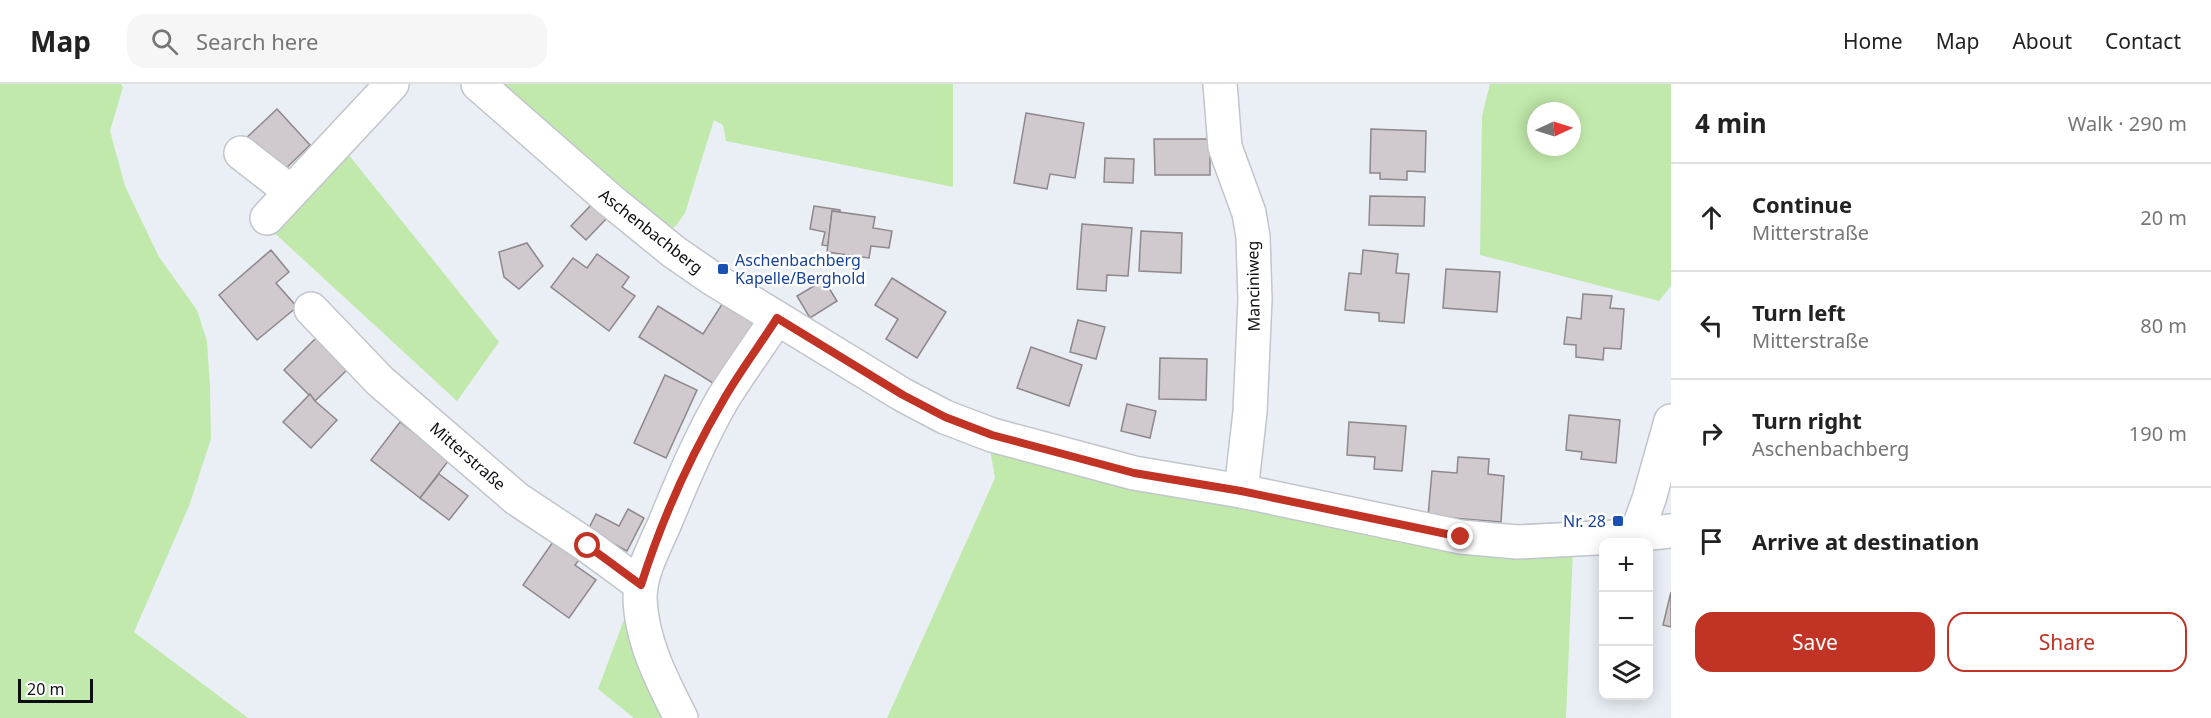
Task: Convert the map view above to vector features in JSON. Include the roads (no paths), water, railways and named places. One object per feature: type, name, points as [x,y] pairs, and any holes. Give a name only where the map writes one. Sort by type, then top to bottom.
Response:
[{"type":"street","points":[[267,218],[392,84]]},
{"type":"street","name":"Aschenbachberg","points":[[478,84],[610,200],[713,279],[903,395],[945,417],[983,432],[1134,473],[1241,491],[1461,537],[1517,543],[1671,531]]},
{"type":"street","name":"Manciniweg","points":[[1220,84],[1225,147],[1250,213],[1253,237],[1256,299],[1251,400],[1241,491]]},
{"type":"street","points":[[241,153],[291,192]]},
{"type":"street","name":"Mitterstraße","points":[[311,309],[380,381],[517,499],[588,546],[641,585]]},
{"type":"street","points":[[681,718],[649,646],[640,600],[641,585],[653,549],[707,430],[724,398],[777,318]]},
{"type":"street","points":[[1636,535],[1649,499],[1671,421]]},
{"type":"place","name":"Aschenbachberg Kapelle/Berghold","points":[[723,269]]},
{"type":"place","name":"Nr. 28","points":[[1618,521]]}]
